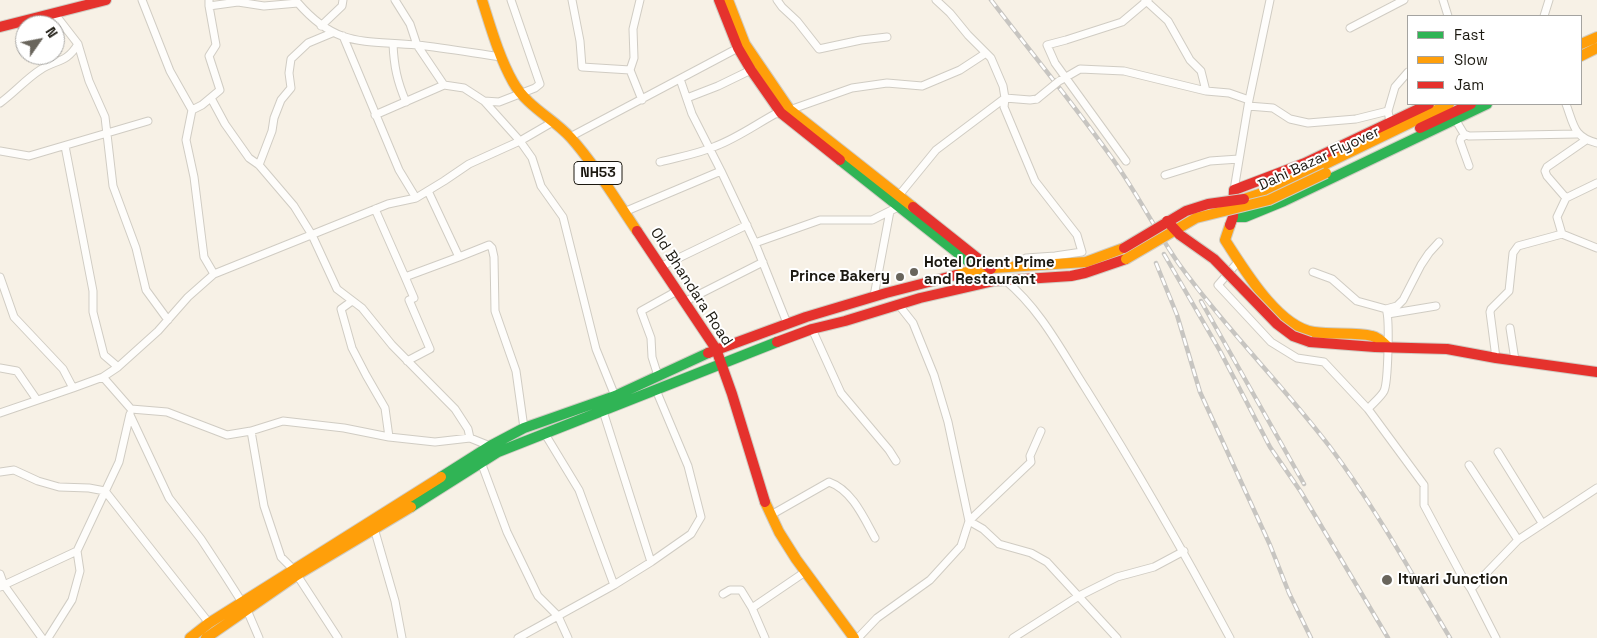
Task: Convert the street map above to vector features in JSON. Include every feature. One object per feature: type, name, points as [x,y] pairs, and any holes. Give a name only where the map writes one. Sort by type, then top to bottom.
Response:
[{"type":"main road","points":[[0,27],[106,0]]},
{"type":"main road","name":"Old Bhandara Road","points":[[482,0],[501,57],[514,84],[536,110],[570,137],[601,177],[716,349],[732,394],[762,497],[779,532],[805,572],[854,638]]},
{"type":"main road","points":[[719,0],[755,68],[786,112],[978,269],[983,284]]},
{"type":"main road","points":[[728,0],[742,46]]},
{"type":"main road","points":[[1582,44],[1597,36]]},
{"type":"main road","points":[[1582,56],[1597,48]]},
{"type":"main road","points":[[1388,348],[1374,336],[1312,332],[1294,323],[1275,308],[1258,289],[1224,240],[1233,217],[1234,190],[1305,163],[1389,117],[1426,105]]},
{"type":"main road","name":"Dahi Bazar Flyover","points":[[494,449],[524,428],[615,396],[716,349],[787,323],[874,296],[978,269],[1057,266],[1086,262],[1124,248],[1186,211],[1208,204],[1244,199],[1274,189],[1447,105]]},
{"type":"main road","name":"Dahi Bazar Flyover","points":[[494,449],[545,434],[721,363],[812,329],[920,298],[994,281],[1085,274],[1126,259],[1196,218],[1270,200],[1469,105]]},
{"type":"main road","points":[[1233,217],[1245,217],[1284,201],[1486,105]]},
{"type":"main road","points":[[897,203],[990,268],[994,281]]},
{"type":"main road","points":[[1167,221],[1214,259],[1277,324],[1293,336],[1310,342],[1388,348],[1446,348],[1496,358],[1597,372]]},
{"type":"main road","points":[[295,572],[441,489],[481,462],[494,449]]},
{"type":"main road","points":[[206,638],[244,606],[295,572],[494,449]]},
{"type":"main road","points":[[190,638],[208,624],[244,606]]},
{"type":"street","points":[[142,0],[170,71],[192,110],[186,140],[194,177],[204,257],[214,274]]},
{"type":"street","points":[[321,26],[342,6],[342,0]]},
{"type":"street","points":[[395,0],[410,24],[417,45],[444,85]]},
{"type":"street","points":[[484,101],[499,102],[535,88],[540,84],[511,0]]},
{"type":"street","points":[[572,0],[580,40],[582,67],[630,70]]},
{"type":"street","points":[[640,0],[633,29],[634,58],[630,70],[642,100]]},
{"type":"street","points":[[777,0],[797,21],[819,49],[860,40],[887,37]]},
{"type":"street","points":[[936,0],[991,58],[1003,86],[1004,107],[1035,182],[1077,235],[1082,252],[1026,258],[1015,268]]},
{"type":"street","points":[[1126,161],[1062,79],[1047,45],[1122,22],[1146,0],[1168,21],[1190,60],[1201,71],[1206,90]]},
{"type":"street","points":[[1234,190],[1270,0]]},
{"type":"street","points":[[1350,28],[1404,0]]},
{"type":"street","points":[[1443,0],[1448,15]]},
{"type":"street","points":[[1544,15],[1549,0]]},
{"type":"street","points":[[192,110],[202,106],[220,90],[209,56],[216,45],[209,3],[238,2],[264,6],[298,4],[310,17],[332,33],[360,42],[417,45],[501,57]]},
{"type":"street","points":[[54,13],[78,44],[88,80],[105,117],[112,186],[136,248],[146,290],[168,320]]},
{"type":"street","points":[[258,165],[272,131],[274,118],[281,100],[291,88],[289,73],[291,59],[308,43],[332,33]]},
{"type":"street","points":[[343,36],[399,170],[416,198]]},
{"type":"street","points":[[0,103],[41,68],[61,61],[73,54],[78,44]]},
{"type":"street","points":[[393,44],[394,66],[406,102]]},
{"type":"street","points":[[570,137],[742,46]]},
{"type":"street","points":[[660,162],[685,157],[708,149],[731,140],[775,114],[786,112],[852,88],[887,83],[922,86],[960,70],[986,53]]},
{"type":"street","points":[[686,98],[718,86],[755,68]]},
{"type":"street","points":[[755,243],[820,220],[872,220],[897,203],[936,150],[1005,98],[1030,100],[1037,98],[1062,79],[1080,69],[1124,71],[1206,90],[1229,93],[1249,103],[1273,108],[1290,119],[1308,123],[1389,117],[1394,87],[1407,73]]},
{"type":"street","points":[[680,79],[708,149],[721,171],[755,243],[787,323]]},
{"type":"street","points":[[375,115],[444,85],[464,88],[484,101],[520,142],[532,158],[541,186],[563,218],[596,349],[615,396]]},
{"type":"street","points":[[211,98],[225,124],[250,158],[294,206],[312,235],[337,289],[362,308],[407,361],[455,409],[468,429],[470,438]]},
{"type":"street","points":[[1566,105],[1577,134]]},
{"type":"street","points":[[1455,119],[1466,135],[1469,136],[1577,134],[1586,140],[1597,143]]},
{"type":"street","points":[[0,151],[29,156],[148,121]]},
{"type":"street","points":[[0,413],[103,377],[118,367],[158,331],[188,297],[214,274],[388,204],[416,198],[469,164],[520,142],[552,123]]},
{"type":"street","points":[[1466,135],[1460,141],[1469,166]]},
{"type":"street","points":[[1566,198],[1547,176],[1545,170],[1586,140]]},
{"type":"street","points":[[65,146],[93,291],[93,312],[104,355],[118,367]]},
{"type":"street","points":[[1165,175],[1210,161],[1239,159]]},
{"type":"street","points":[[624,212],[721,171]]},
{"type":"street","points":[[1562,234],[1557,216],[1566,198],[1597,183]]},
{"type":"street","points":[[428,191],[459,257]]},
{"type":"street","points":[[874,296],[897,203]]},
{"type":"street","points":[[375,210],[414,298],[409,300],[430,349],[407,361]]},
{"type":"street","points":[[660,267],[747,225]]},
{"type":"street","points":[[1496,358],[1492,339],[1490,312],[1509,291],[1513,253],[1518,246],[1562,234],[1597,248]]},
{"type":"street","points":[[1387,312],[1403,300],[1421,265],[1439,242]]},
{"type":"street","points":[[405,277],[489,245],[492,248],[494,257],[495,311],[516,371],[524,428]]},
{"type":"street","points":[[684,302],[763,262]]},
{"type":"street","points":[[1238,262],[1218,286],[1271,342],[1297,358],[1324,362],[1368,409],[1424,485],[1424,506],[1471,589],[1496,638]]},
{"type":"street","points":[[1313,272],[1332,279],[1357,300],[1387,312],[1436,306]]},
{"type":"street","points":[[0,277],[14,317],[62,369],[73,388]]},
{"type":"street","points":[[1005,280],[1038,313],[1184,552],[1230,638]]},
{"type":"street","points":[[658,376],[652,357],[651,338],[642,311],[677,291]]},
{"type":"street","points":[[352,301],[342,309],[345,323],[352,348],[385,408],[388,437]]},
{"type":"street","points":[[898,304],[913,323],[934,375],[948,422],[969,521],[999,544],[1031,553],[1047,562],[1117,638]]},
{"type":"street","points":[[1368,409],[1384,391],[1388,348],[1387,312]]},
{"type":"street","points":[[1510,328],[1515,360]]},
{"type":"street","points":[[812,329],[841,393],[896,461]]},
{"type":"street","points":[[0,368],[17,370],[36,400]]},
{"type":"street","points":[[103,377],[130,412],[169,498],[201,539],[244,606],[259,638]]},
{"type":"street","points":[[523,637],[650,562],[691,534],[701,517],[688,466],[656,390]]},
{"type":"street","points":[[604,411],[650,562]]},
{"type":"street","points":[[130,412],[167,412],[227,435],[251,432],[283,420],[344,428],[388,437],[435,442],[470,438],[494,449]]},
{"type":"street","points":[[48,638],[72,600],[80,571],[77,551],[119,462],[130,412]]},
{"type":"street","points":[[858,638],[877,618],[930,580],[961,546],[969,521],[1031,462],[1030,456],[1041,431]]},
{"type":"street","points":[[251,432],[264,506],[281,557],[295,572],[338,638]]},
{"type":"street","points":[[545,434],[579,490],[614,585]]},
{"type":"street","points":[[1498,452],[1542,523]]},
{"type":"street","points":[[481,462],[507,532],[538,596],[558,616],[568,638]]},
{"type":"street","points":[[1469,465],[1518,540]]},
{"type":"street","points":[[0,472],[14,470],[38,481],[59,487],[89,488],[104,491],[208,624]]},
{"type":"street","points":[[771,514],[829,482],[838,485],[859,509],[875,538]]},
{"type":"street","points":[[1471,589],[1518,540],[1597,488]]},
{"type":"street","points":[[374,528],[395,601],[402,638]]},
{"type":"street","points":[[2,586],[77,551]]},
{"type":"street","points":[[1016,637],[1079,596],[1117,577],[1154,567],[1184,552]]},
{"type":"street","points":[[752,608],[805,572]]},
{"type":"street","points":[[0,574],[2,586],[42,638]]},
{"type":"street","points":[[723,594],[730,590],[741,590],[752,608],[765,638]]},
{"type":"railway","points":[[991,0],[1109,154],[1179,264],[1197,288],[1312,424],[1347,470],[1393,541],[1450,638]]},
{"type":"railway","points":[[1164,254],[1220,351],[1270,447],[1301,492],[1388,638]]},
{"type":"railway","points":[[1156,263],[1177,315],[1200,392],[1270,545],[1289,593],[1311,638]]},
{"type":"railway","points":[[1201,301],[1304,484]]},
{"type":"traffic: fast","points":[[1233,217],[1245,217],[1284,201],[1485,105]]},
{"type":"traffic: fast","points":[[840,160],[978,269],[979,272]]},
{"type":"traffic: fast","points":[[411,507],[498,452],[777,342]]},
{"type":"traffic: fast","points":[[441,477],[490,446],[524,428],[615,396],[708,353]]},
{"type":"traffic: slow","points":[[482,0],[499,52],[519,91],[571,138],[597,172],[637,231]]},
{"type":"traffic: slow","points":[[728,0],[745,44],[790,110],[913,207]]},
{"type":"traffic: slow","points":[[1582,44],[1597,37]]},
{"type":"traffic: slow","points":[[1582,56],[1597,48]]},
{"type":"traffic: slow","points":[[1244,199],[1274,189],[1447,105]]},
{"type":"traffic: slow","points":[[1126,259],[1196,218],[1269,200],[1326,173]]},
{"type":"traffic: slow","points":[[1230,225],[1225,240],[1263,295],[1288,320],[1301,328],[1314,332],[1358,334],[1374,337],[1381,340],[1388,347]]},
{"type":"traffic: slow","points":[[956,275],[978,269],[1086,262],[1124,248]]},
{"type":"traffic: slow","points":[[190,638],[209,623],[441,477]]},
{"type":"traffic: slow","points":[[765,502],[779,532],[796,559],[854,638]]},
{"type":"traffic: slow","points":[[206,638],[297,575],[411,507]]},
{"type":"traffic: jam","points":[[0,27],[106,0]]},
{"type":"traffic: jam","points":[[719,0],[738,48],[781,113],[840,160]]},
{"type":"traffic: jam","points":[[1230,225],[1233,217],[1234,190],[1305,163],[1427,105]]},
{"type":"traffic: jam","points":[[1420,128],[1469,105]]},
{"type":"traffic: jam","points":[[1124,248],[1186,211],[1208,204],[1244,199]]},
{"type":"traffic: jam","points":[[913,207],[991,269]]},
{"type":"traffic: jam","points":[[1167,221],[1180,235],[1214,259],[1277,324],[1293,336],[1310,342]]},
{"type":"traffic: jam","points":[[637,231],[716,349],[732,394],[765,502]]},
{"type":"traffic: jam","points":[[777,342],[812,329],[920,298],[994,281],[1071,276],[1126,259]]},
{"type":"traffic: jam","points":[[708,353],[806,317],[886,293],[956,275]]},
{"type":"traffic: jam","points":[[1310,342],[1375,347],[1447,349],[1597,372]]},
{"type":"place","name":"Hotel Orient Prime and Restaurant","points":[[914,272]]},
{"type":"place","name":"Prince Bakery","points":[[900,277]]},
{"type":"place","name":"Itwari Junction","points":[[1387,580]]}]
